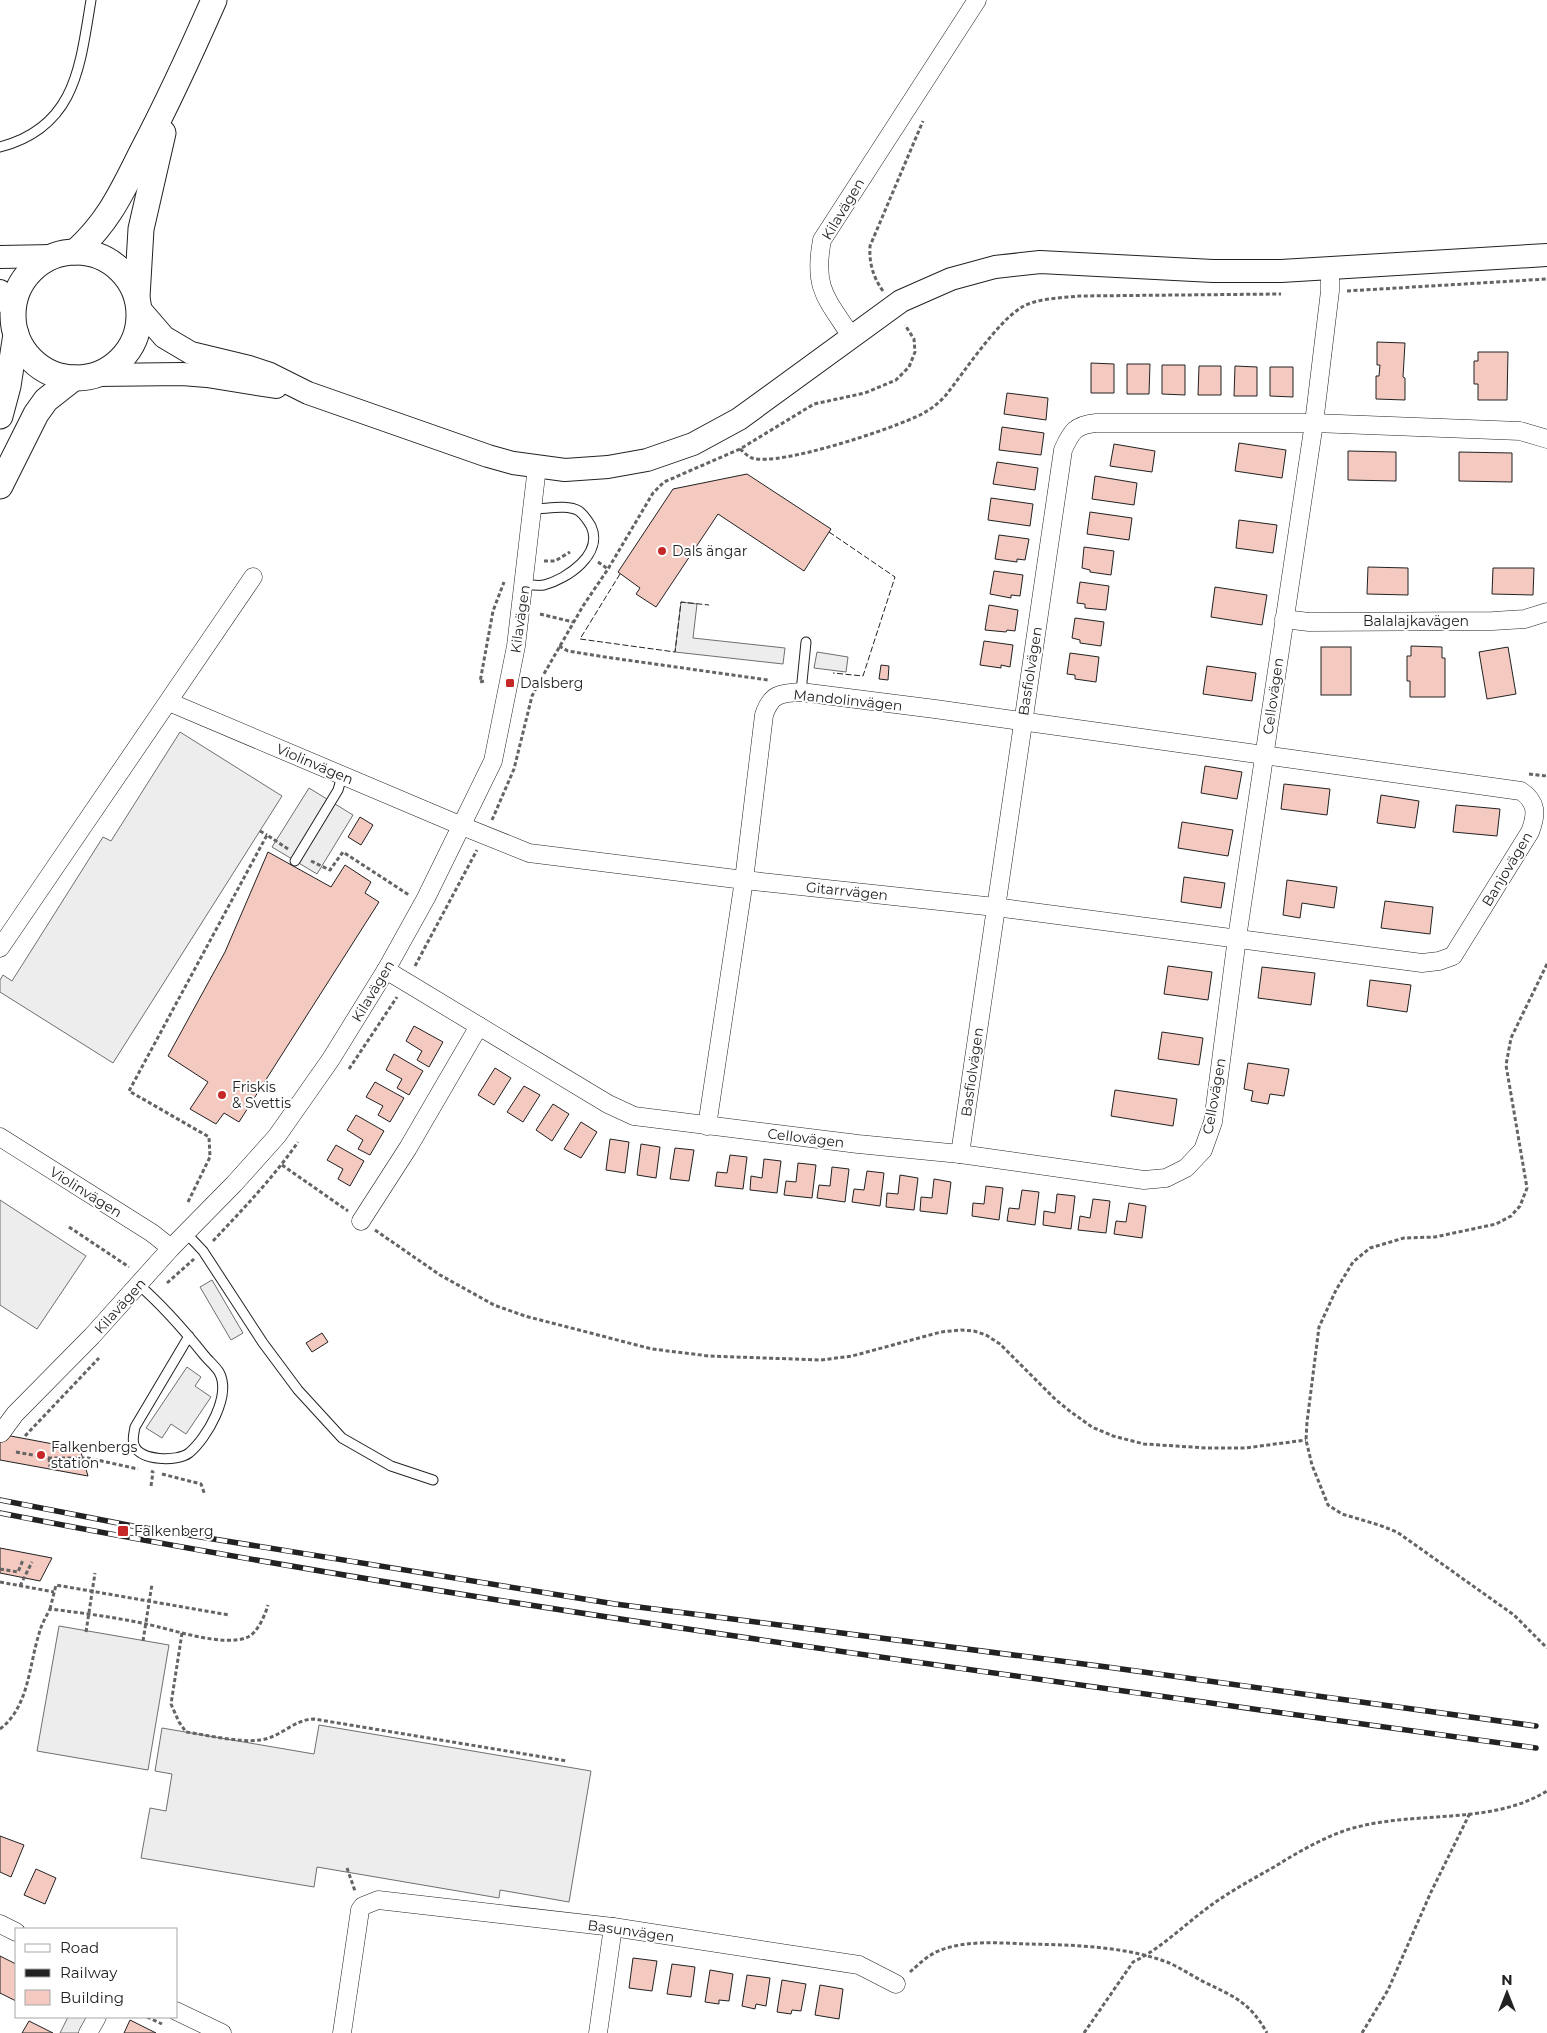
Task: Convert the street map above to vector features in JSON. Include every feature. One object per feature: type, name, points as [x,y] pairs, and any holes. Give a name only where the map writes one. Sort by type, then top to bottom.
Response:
[{"type":"main road","points":[[0,416],[8,386],[17,294],[25,278],[38,265],[64,254],[92,236],[116,203],[175,90],[214,0]]},
{"type":"main road","points":[[0,486],[36,414],[46,400],[85,376],[115,365],[129,350],[138,330],[141,229],[156,158],[175,90]]},
{"type":"main road","points":[[64,254],[102,257],[117,267],[130,280],[138,303]]},
{"type":"main road","points":[[15,323],[25,351],[38,365],[55,374],[85,376]]},
{"type":"street","name":"Kilavägen","points":[[851,336],[828,301],[820,284],[818,263],[822,240],[977,0]]},
{"type":"street","points":[[0,257],[64,254]]},
{"type":"street","points":[[138,303],[164,337],[191,353],[270,374],[308,393],[488,456],[538,467],[565,470],[608,467],[648,460],[693,444],[739,419],[901,301],[952,279],[995,267],[1040,262],[1213,271],[1281,271],[1547,255]]},
{"type":"street","name":"Cellovägen","points":[[386,970],[608,1104],[634,1116],[960,1154],[1144,1180],[1166,1178],[1186,1168],[1203,1150],[1213,1122],[1237,938],[1314,423],[1330,292],[1330,269]]},
{"type":"street","points":[[0,291],[15,323]]},
{"type":"street","points":[[85,376],[150,374],[207,376],[308,393]]},
{"type":"street","name":"Basfiolvägen","points":[[960,1154],[1022,721],[1063,450],[1068,437],[1082,424],[1096,423],[1314,423]]},
{"type":"street","points":[[1314,423],[1520,431],[1547,439]]},
{"type":"street","name":"Kilavägen","points":[[1,1433],[15,1414],[92,1336],[136,1277],[172,1248],[277,1136],[331,1059],[386,970],[422,905],[493,761],[513,664],[525,584],[538,467]]},
{"type":"street","points":[[0,948],[253,577]]},
{"type":"street","name":"Balalajkavägen","points":[[1284,619],[1309,622],[1493,621],[1525,619],[1547,612]]},
{"type":"street","name":"Mandolinvägen","points":[[708,1126],[744,880],[764,715],[768,705],[774,698],[782,694],[801,692],[1022,721],[1264,756]]},
{"type":"street","name":"Violinvägen","points":[[169,702],[462,826]]},
{"type":"street","name":"Banjovägen","points":[[1237,938],[1422,963],[1439,961],[1453,956],[1530,832],[1535,819],[1535,807],[1529,796],[1521,791],[1264,756]]},
{"type":"street","name":"Gitarrvägen","points":[[462,826],[529,853],[744,880],[995,907],[1237,938]]},
{"type":"street","points":[[361,1221],[408,1148],[479,1026]]},
{"type":"street","name":"Violinvägen","points":[[0,1138],[152,1233],[172,1248]]},
{"type":"street","name":"Basunvägen","points":[[362,1906],[378,1900],[386,1900],[613,1927],[859,1965],[896,1984]]},
{"type":"street","points":[[342,2033],[362,1906]]},
{"type":"street","points":[[0,1924],[15,1932]]},
{"type":"street","points":[[598,2033],[613,1927]]},
{"type":"street","points":[[178,2011],[222,2033]]},
{"type":"street","points":[[88,2033],[96,2018]]},
{"type":"lane","points":[[0,147],[31,135],[44,126],[62,106],[76,75],[91,0]]},
{"type":"lane","points":[[525,584],[542,585],[556,580],[578,567],[588,555],[593,541],[590,525],[579,511],[567,508],[533,509]]},
{"type":"lane","points":[[801,692],[806,642]]},
{"type":"lane","points":[[296,858],[338,790],[342,776]]},
{"type":"lane","points":[[186,1233],[203,1251],[263,1343],[298,1390],[342,1438],[391,1466],[433,1480]]},
{"type":"lane","points":[[136,1277],[190,1336],[219,1373],[222,1385],[222,1400],[200,1442],[188,1454],[174,1459],[156,1458],[141,1454],[134,1446],[134,1427],[190,1336]]},
{"type":"path","points":[[885,293],[878,284],[873,272],[870,246],[923,120]]},
{"type":"path","points":[[1330,292],[1547,279]]},
{"type":"path","points":[[740,449],[752,458],[770,459],[798,456],[922,414],[946,395],[1001,325],[1022,307],[1046,300],[1079,296],[1291,293]]},
{"type":"path","points":[[540,614],[573,622]]},
{"type":"path","points":[[260,831],[296,858],[330,870],[343,852],[422,905]]},
{"type":"path","points":[[209,1137],[128,1090],[267,835]]},
{"type":"path","points":[[1547,964],[1511,1038],[1507,1051],[1506,1065],[1527,1188],[1520,1206],[1511,1216],[1496,1224],[1435,1237],[1404,1238],[1386,1242],[1370,1248],[1353,1262],[1336,1290],[1319,1327],[1306,1440],[1312,1465],[1328,1505],[1342,1514],[1397,1532],[1514,1615],[1547,1648]]},
{"type":"path","points":[[282,1165],[440,1276],[494,1305],[526,1316],[652,1349],[709,1356],[821,1360],[852,1356],[941,1332],[961,1330],[974,1332],[986,1335],[1000,1344],[1056,1400],[1092,1427],[1113,1436],[1144,1444],[1207,1448],[1246,1448],[1306,1440]]},
{"type":"path","points":[[69,1227],[136,1277]]},
{"type":"path","points":[[16,1452],[49,1458],[88,1458],[153,1472],[201,1484],[205,1495]]},
{"type":"path","points":[[49,1458],[50,1467]]},
{"type":"path","points":[[59,1458],[59,1468]]},
{"type":"path","points":[[151,1486],[156,1458]]},
{"type":"path","points":[[0,1569],[18,1572],[23,1560]]},
{"type":"path","points":[[20,1586],[32,1562]]},
{"type":"path","points":[[86,1632],[95,1573]]},
{"type":"path","points":[[0,1582],[54,1592]]},
{"type":"path","points":[[143,1641],[152,1584]]},
{"type":"path","points":[[0,1728],[5,1725],[25,1691],[38,1635],[50,1609],[56,1585],[229,1615]]},
{"type":"path","points":[[50,1609],[88,1613],[182,1633],[228,1640],[250,1636],[257,1628],[268,1605]]},
{"type":"path","points":[[182,1633],[171,1704],[186,1732],[260,1740],[276,1736],[300,1722],[314,1719],[567,1761]]},
{"type":"path","points":[[1084,2033],[1133,1962],[1145,1956],[1208,1908],[1245,1883],[1312,1845],[1334,1835],[1365,1825],[1396,1819],[1470,1813],[1520,1804],[1547,1790]]},
{"type":"path","points":[[1362,2033],[1388,1990],[1431,1892],[1470,1813]]},
{"type":"path","points":[[348,1868],[352,1886],[362,1906]]},
{"type":"path","points":[[896,1984],[926,1958],[939,1950],[973,1944],[1016,1943],[1100,1948],[1167,1962],[1228,1993],[1242,2002],[1258,2017],[1267,2033]]},
{"type":"shaded area","points":[[681,602],[697,604],[693,638],[785,648],[783,664],[675,652]]},
{"type":"shaded area","points":[[817,652],[848,657],[846,672],[814,668]]},
{"type":"shaded area","points":[[180,732],[282,796],[113,1063],[0,992],[0,980],[3,975],[12,981],[103,837],[111,841]]},
{"type":"shaded area","points":[[309,788],[353,815],[317,874],[272,847]]},
{"type":"shaded area","points":[[0,1200],[86,1256],[37,1329],[0,1305]]},
{"type":"shaded area","points":[[212,1280],[243,1333],[231,1340],[200,1287]]},
{"type":"shaded area","points":[[187,1367],[201,1377],[195,1386],[211,1397],[186,1434],[171,1424],[162,1438],[146,1428]]},
{"type":"shaded area","points":[[59,1626],[169,1645],[148,1770],[37,1751]]},
{"type":"shaded area","points":[[319,1725],[591,1771],[569,1902],[500,1890],[499,1898],[317,1867],[314,1887],[141,1858],[150,1808],[166,1811],[172,1774],[155,1771],[162,1728],[314,1754]]},
{"type":"shaded area","points":[[68,2018],[86,2018],[79,2033],[60,2033]]},
{"type":"building","points":[[1377,342],[1405,343],[1403,377],[1405,378],[1405,400],[1376,399],[1376,376],[1379,376],[1380,365],[1377,365]]},
{"type":"building","points":[[1478,352],[1508,352],[1507,400],[1478,400],[1478,384],[1474,384],[1474,361],[1478,361]]},
{"type":"building","points":[[1091,363],[1114,364],[1114,393],[1091,393]]},
{"type":"building","points":[[1127,364],[1150,364],[1149,394],[1127,394]]},
{"type":"building","points":[[1162,365],[1185,365],[1185,395],[1162,394]]},
{"type":"building","points":[[1199,366],[1221,366],[1221,395],[1198,395]]},
{"type":"building","points":[[1235,366],[1257,367],[1257,396],[1234,396]]},
{"type":"building","points":[[1270,367],[1293,367],[1293,397],[1270,396]]},
{"type":"building","points":[[1007,393],[1048,398],[1046,420],[1004,414]]},
{"type":"building","points":[[1002,427],[1044,433],[1041,455],[999,450]]},
{"type":"building","points":[[1239,443],[1286,450],[1282,478],[1235,471]]},
{"type":"building","points":[[1114,444],[1155,451],[1152,472],[1110,466]]},
{"type":"building","points":[[1348,451],[1396,452],[1396,481],[1348,480]]},
{"type":"building","points":[[1459,452],[1512,453],[1512,482],[1459,481]]},
{"type":"building","points":[[997,462],[1038,468],[1035,490],[993,484]]},
{"type":"building","name":"Dals ängar","points":[[747,474],[831,529],[804,571],[718,514],[656,607],[636,594],[640,588],[618,572],[673,489]]},
{"type":"building","points":[[1095,476],[1137,483],[1134,505],[1092,499]]},
{"type":"building","points":[[991,498],[1033,504],[1030,526],[988,520]]},
{"type":"building","points":[[1090,512],[1132,518],[1129,540],[1087,534]]},
{"type":"building","points":[[1239,520],[1277,525],[1273,553],[1236,548]]},
{"type":"building","points":[[999,535],[1029,539],[1025,560],[1017,559],[1017,562],[995,559]]},
{"type":"building","points":[[1084,547],[1114,551],[1111,575],[1090,572],[1090,570],[1082,568]]},
{"type":"building","points":[[1368,567],[1408,568],[1408,595],[1367,594]]},
{"type":"building","points":[[1493,568],[1534,568],[1533,595],[1492,594]]},
{"type":"building","points":[[994,571],[1023,575],[1020,596],[1011,595],[1011,598],[990,594]]},
{"type":"building","points":[[1080,582],[1109,586],[1106,610],[1085,608],[1085,604],[1077,603]]},
{"type":"building","points":[[1215,587],[1267,595],[1262,625],[1211,617]]},
{"type":"building","points":[[989,605],[1018,610],[1015,631],[985,630]]},
{"type":"building","points":[[1075,618],[1104,622],[1101,646],[1080,643],[1080,640],[1072,638]]},
{"type":"building","points":[[984,641],[1013,645],[1010,667],[1001,665],[1001,668],[980,665]]},
{"type":"building","points":[[1411,646],[1442,647],[1442,658],[1445,658],[1445,697],[1410,697],[1410,681],[1407,681],[1407,656],[1411,656]]},
{"type":"building","points":[[1321,647],[1351,647],[1351,695],[1321,695]]},
{"type":"building","points":[[1508,647],[1516,694],[1487,699],[1479,652]]},
{"type":"building","points":[[1070,653],[1099,657],[1096,682],[1075,679],[1075,675],[1067,674]]},
{"type":"building","points":[[881,665],[889,666],[888,680],[879,679]]},
{"type":"building","points":[[1207,666],[1256,673],[1252,701],[1203,694]]},
{"type":"building","points":[[1205,766],[1242,772],[1237,799],[1201,793]]},
{"type":"building","points":[[1284,784],[1330,789],[1327,815],[1281,809]]},
{"type":"building","points":[[1381,795],[1419,801],[1415,828],[1377,823]]},
{"type":"building","points":[[1456,805],[1500,809],[1497,836],[1453,832]]},
{"type":"building","points":[[360,817],[373,825],[361,845],[348,837]]},
{"type":"building","points":[[1182,822],[1233,830],[1228,856],[1178,848]]},
{"type":"building","points":[[268,852],[331,887],[345,865],[371,882],[365,893],[379,902],[239,1122],[224,1113],[216,1124],[190,1109],[208,1082],[168,1056],[225,952]]},
{"type":"building","points":[[1184,877],[1225,883],[1221,908],[1181,902]]},
{"type":"building","points":[[1287,880],[1337,887],[1334,908],[1302,903],[1300,918],[1283,915]]},
{"type":"building","points":[[1385,901],[1433,907],[1430,934],[1381,928]]},
{"type":"building","points":[[1168,966],[1212,972],[1208,1000],[1164,994]]},
{"type":"building","points":[[1262,967],[1315,973],[1311,1005],[1258,998]]},
{"type":"building","points":[[1370,980],[1411,985],[1407,1012],[1367,1006]]},
{"type":"building","points":[[414,1026],[443,1042],[429,1067],[417,1060],[422,1051],[406,1041]]},
{"type":"building","points":[[1162,1032],[1203,1038],[1199,1065],[1158,1059]]},
{"type":"building","points":[[394,1054],[423,1071],[409,1095],[397,1088],[402,1079],[386,1070]]},
{"type":"building","points":[[1248,1063],[1289,1069],[1284,1096],[1270,1094],[1268,1104],[1251,1101],[1253,1091],[1244,1089]]},
{"type":"building","points":[[495,1068],[511,1078],[494,1105],[478,1095]]},
{"type":"building","points":[[375,1082],[404,1098],[390,1122],[378,1115],[383,1106],[366,1097]]},
{"type":"building","points":[[524,1086],[540,1095],[523,1122],[507,1112]]},
{"type":"building","points":[[1115,1090],[1177,1099],[1173,1126],[1111,1116]]},
{"type":"building","points":[[553,1104],[569,1114],[552,1141],[536,1130]]},
{"type":"building","points":[[356,1115],[384,1131],[370,1155],[358,1149],[363,1140],[347,1130]]},
{"type":"building","points":[[581,1122],[597,1132],[581,1158],[564,1149]]},
{"type":"building","points":[[610,1139],[629,1142],[625,1173],[606,1170]]},
{"type":"building","points":[[641,1144],[660,1147],[656,1178],[637,1175]]},
{"type":"building","points":[[336,1145],[364,1161],[350,1186],[338,1179],[343,1169],[327,1160]]},
{"type":"building","points":[[675,1148],[694,1150],[689,1181],[670,1179]]},
{"type":"building","points":[[730,1155],[747,1157],[743,1189],[715,1186],[717,1172],[727,1173]]},
{"type":"building","points":[[764,1159],[781,1161],[777,1193],[750,1190],[751,1176],[762,1178]]},
{"type":"building","points":[[798,1163],[816,1165],[812,1198],[784,1195],[786,1181],[796,1182]]},
{"type":"building","points":[[832,1167],[849,1169],[845,1202],[817,1198],[819,1185],[830,1186]]},
{"type":"building","points":[[867,1171],[884,1173],[880,1206],[852,1202],[854,1189],[864,1190]]},
{"type":"building","points":[[900,1175],[918,1178],[914,1210],[886,1207],[887,1193],[898,1194]]},
{"type":"building","points":[[934,1179],[951,1182],[947,1214],[920,1211],[921,1197],[932,1198]]},
{"type":"building","points":[[986,1186],[1003,1188],[999,1220],[972,1216],[973,1203],[984,1204]]},
{"type":"building","points":[[1022,1190],[1039,1192],[1035,1225],[1007,1221],[1009,1208],[1019,1209]]},
{"type":"building","points":[[1057,1194],[1075,1196],[1071,1229],[1043,1225],[1044,1211],[1055,1213]]},
{"type":"building","points":[[1093,1199],[1110,1201],[1106,1233],[1078,1230],[1080,1216],[1090,1218]]},
{"type":"building","points":[[1129,1203],[1146,1206],[1142,1238],[1114,1234],[1116,1221],[1126,1222]]},
{"type":"building","points":[[322,1333],[328,1342],[312,1352],[306,1343]]},
{"type":"building","name":"Falkenbergs station","points":[[0,1434],[80,1449],[88,1476],[0,1460]]},
{"type":"building","points":[[0,1548],[52,1558],[40,1581],[0,1573]]},
{"type":"building","points":[[0,1836],[24,1845],[11,1877],[0,1872]]},
{"type":"building","points":[[36,1869],[56,1878],[45,1904],[24,1895]]},
{"type":"building","points":[[0,1956],[15,1964],[15,2000],[0,1993]]},
{"type":"building","points":[[633,1958],[657,1961],[652,1991],[629,1988]]},
{"type":"building","points":[[672,1964],[695,1967],[691,1997],[667,1994]]},
{"type":"building","points":[[710,1970],[733,1974],[729,2001],[719,2000],[719,2004],[705,2002]]},
{"type":"building","points":[[747,1975],[770,1978],[766,2006],[756,2004],[755,2009],[742,2006]]},
{"type":"building","points":[[782,1980],[806,1984],[801,2011],[792,2010],[791,2014],[777,2012]]},
{"type":"building","points":[[820,1985],[843,1989],[839,2019],[815,2015]]},
{"type":"building","points":[[130,2020],[156,2033],[124,2033]]},
{"type":"building","points":[[29,2021],[53,2033],[22,2033]]},
{"type":"railway","points":[[0,1500],[133,1526],[615,1604],[1107,1667],[1536,1726]]},
{"type":"railway","points":[[0,1513],[191,1549],[574,1612],[766,1641],[1536,1748]]},
{"type":"fence","points":[[829,532],[895,577],[863,676],[833,673]]},
{"type":"fence","points":[[620,574],[580,639],[675,652],[681,602],[709,605]]},
{"type":"place","name":"Dals ängar","points":[[662,551]]},
{"type":"place","name":"Dalsberg","points":[[510,683]]},
{"type":"place","name":"Friskis & Svettis","points":[[222,1095]]},
{"type":"place","name":"Falkenbergs station","points":[[41,1455]]},
{"type":"place","name":"Falkenberg","points":[[123,1531]]}]
